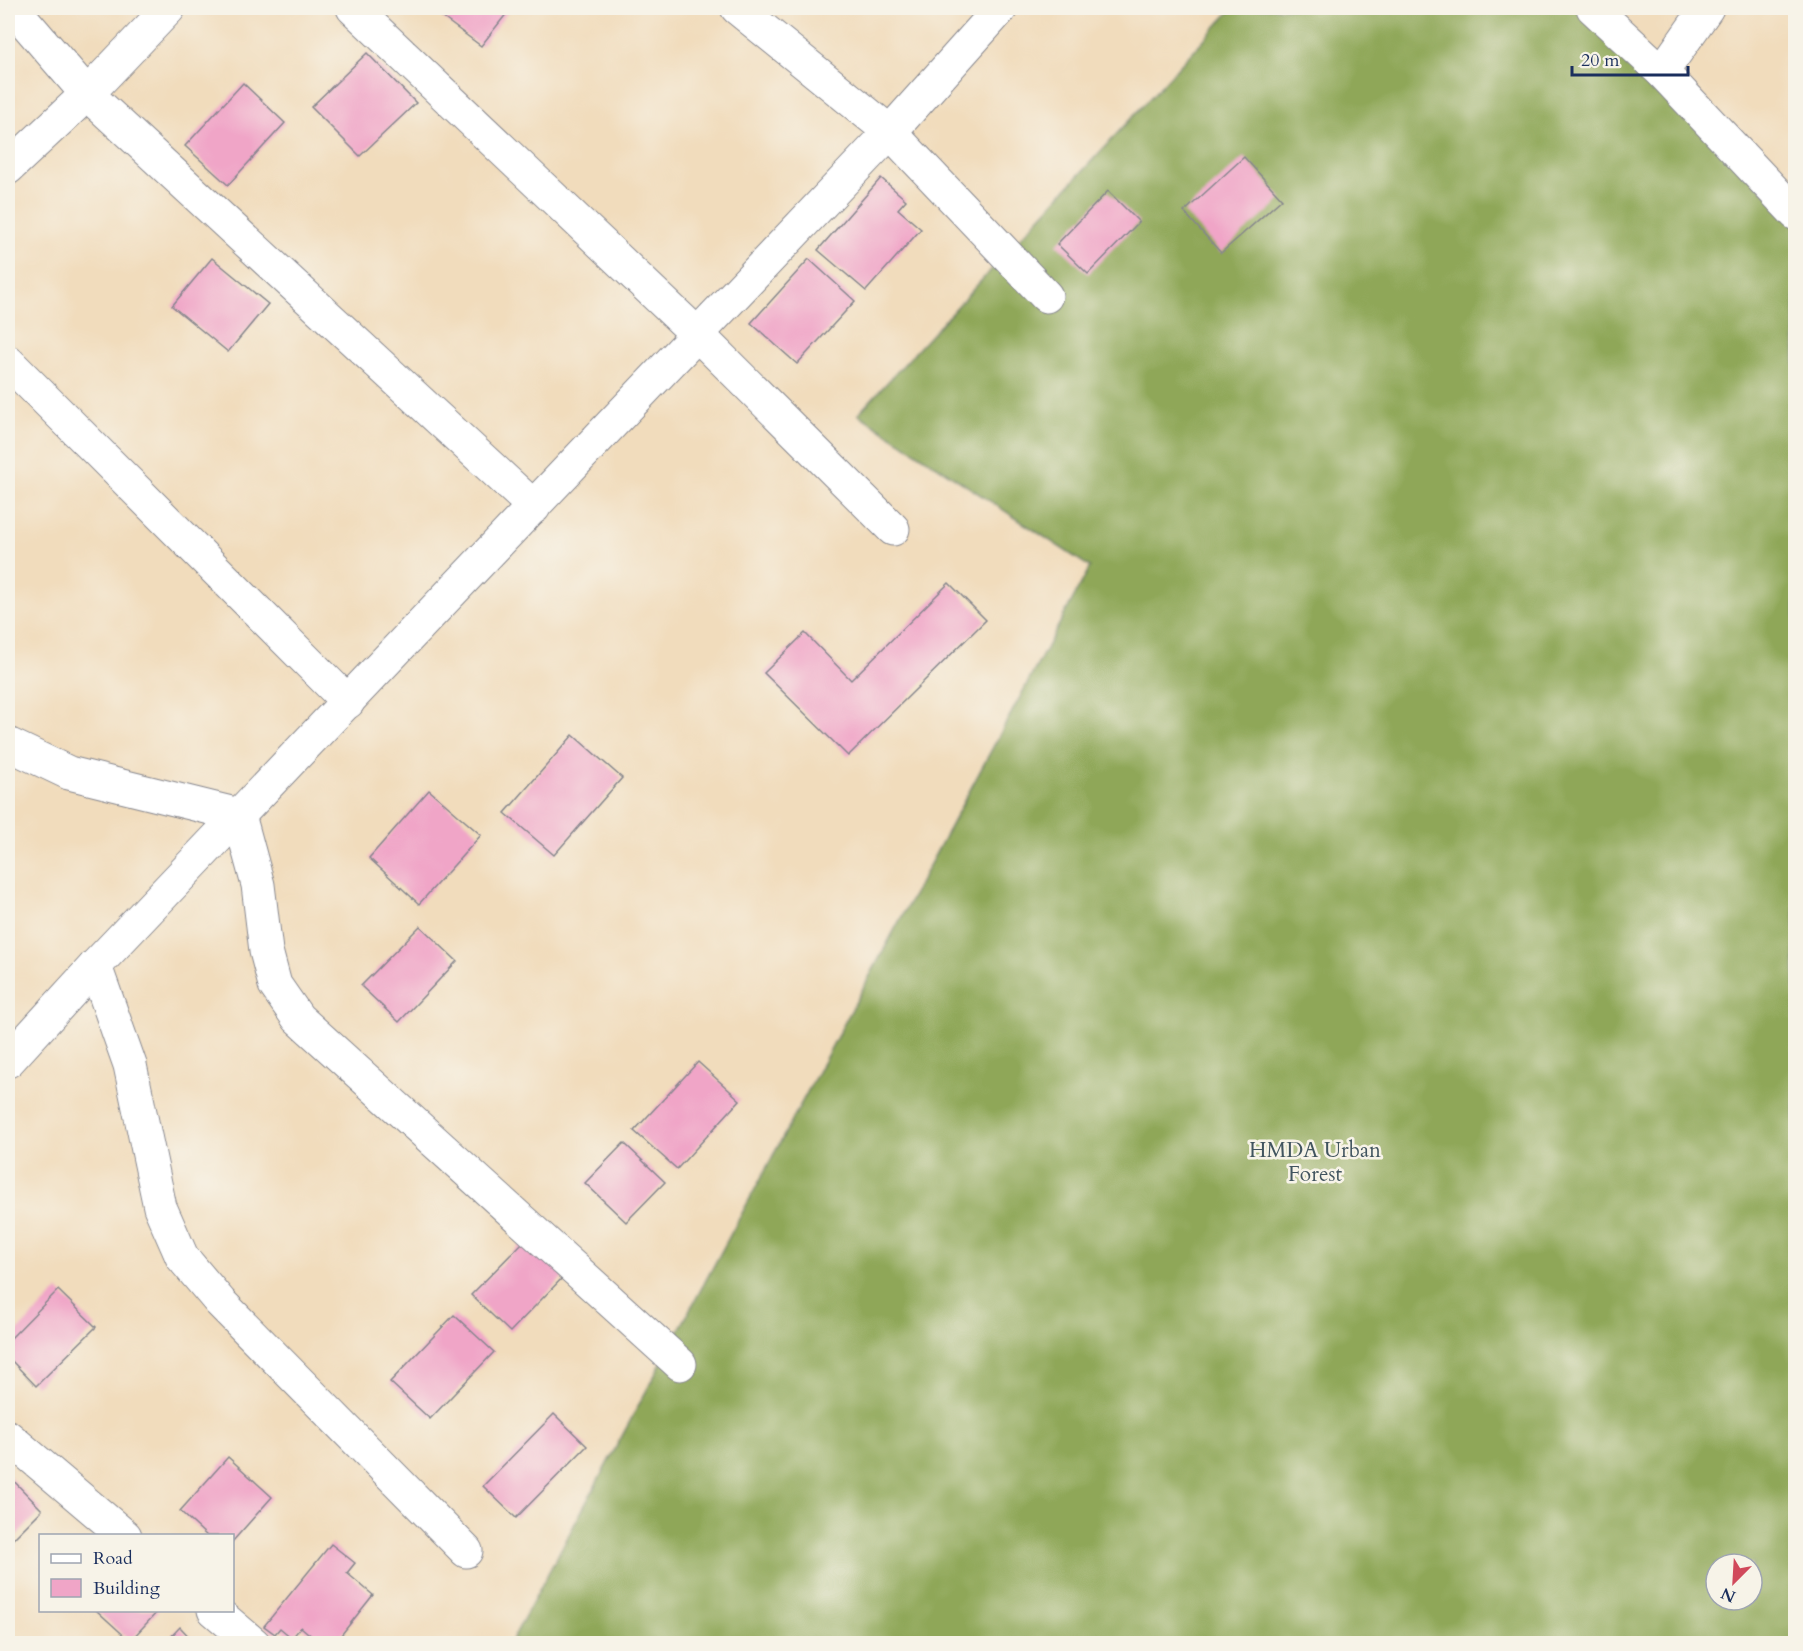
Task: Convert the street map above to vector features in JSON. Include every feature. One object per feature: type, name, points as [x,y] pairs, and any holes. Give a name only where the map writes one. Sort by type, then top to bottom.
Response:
[{"type":"street","points":[[13,8],[87,94],[534,507]]},
{"type":"street","points":[[8,168],[87,94],[169,8]]},
{"type":"street","points":[[353,8],[697,334],[893,529]]},
{"type":"street","points":[[737,8],[890,132],[1046,296]]},
{"type":"street","points":[[8,1061],[95,966],[890,132],[1001,8]]},
{"type":"street","points":[[1593,8],[1662,72],[1796,214]]},
{"type":"street","points":[[1662,72],[1707,8]]},
{"type":"street","points":[[8,362],[348,702]]},
{"type":"street","points":[[8,744],[69,773],[239,815]]},
{"type":"street","points":[[239,815],[258,885],[266,951],[275,986],[298,1018],[680,1364]]},
{"type":"street","points":[[95,966],[130,1065],[160,1207],[182,1257],[220,1302],[466,1551]]},
{"type":"street","points":[[8,1437],[123,1534]]},
{"type":"street","points":[[215,1612],[254,1644]]},
{"type":"green space","name":"HMDA Urban Forest","points":[[1233,8],[1584,8],[1795,223],[1795,1643],[510,1644],[1090,567],[858,414]]},
{"type":"building","points":[[450,8],[511,8],[481,46],[442,17]]},
{"type":"building","points":[[367,53],[416,103],[360,156],[311,107]]},
{"type":"building","points":[[243,83],[285,123],[228,185],[185,146]]},
{"type":"building","points":[[1244,157],[1282,199],[1221,253],[1184,212]]},
{"type":"building","points":[[881,178],[906,200],[898,209],[921,229],[866,291],[818,250]]},
{"type":"building","points":[[1108,191],[1139,222],[1088,274],[1057,244]]},
{"type":"building","points":[[212,258],[268,304],[228,352],[172,306]]},
{"type":"building","points":[[809,259],[855,301],[797,364],[751,323]]},
{"type":"building","points":[[949,583],[986,620],[848,756],[764,673],[805,633],[851,680]]},
{"type":"building","points":[[573,735],[622,778],[554,855],[505,813]]},
{"type":"building","points":[[429,790],[481,835],[419,904],[369,858]]},
{"type":"building","points":[[420,926],[457,961],[399,1022],[361,986]]},
{"type":"building","points":[[698,1062],[740,1100],[677,1169],[634,1131]]},
{"type":"building","points":[[624,1143],[665,1182],[626,1222],[585,1183]]},
{"type":"building","points":[[528,1237],[566,1274],[510,1332],[471,1295]]},
{"type":"building","points":[[58,1290],[96,1327],[36,1386],[8,1357],[8,1341]]},
{"type":"building","points":[[454,1315],[494,1352],[430,1419],[390,1382]]},
{"type":"building","points":[[554,1414],[587,1446],[516,1518],[483,1486]]},
{"type":"building","points":[[228,1457],[272,1497],[234,1540],[234,1534],[205,1534],[180,1511]]},
{"type":"building","points":[[8,1475],[42,1510],[8,1544]]},
{"type":"building","points":[[331,1544],[355,1563],[347,1573],[373,1595],[334,1644],[321,1644],[301,1627],[292,1638],[280,1628],[275,1634],[264,1626]]},
{"type":"building","points":[[98,1612],[157,1612],[130,1641]]},
{"type":"building","points":[[180,1627],[196,1644],[164,1644]]}]
